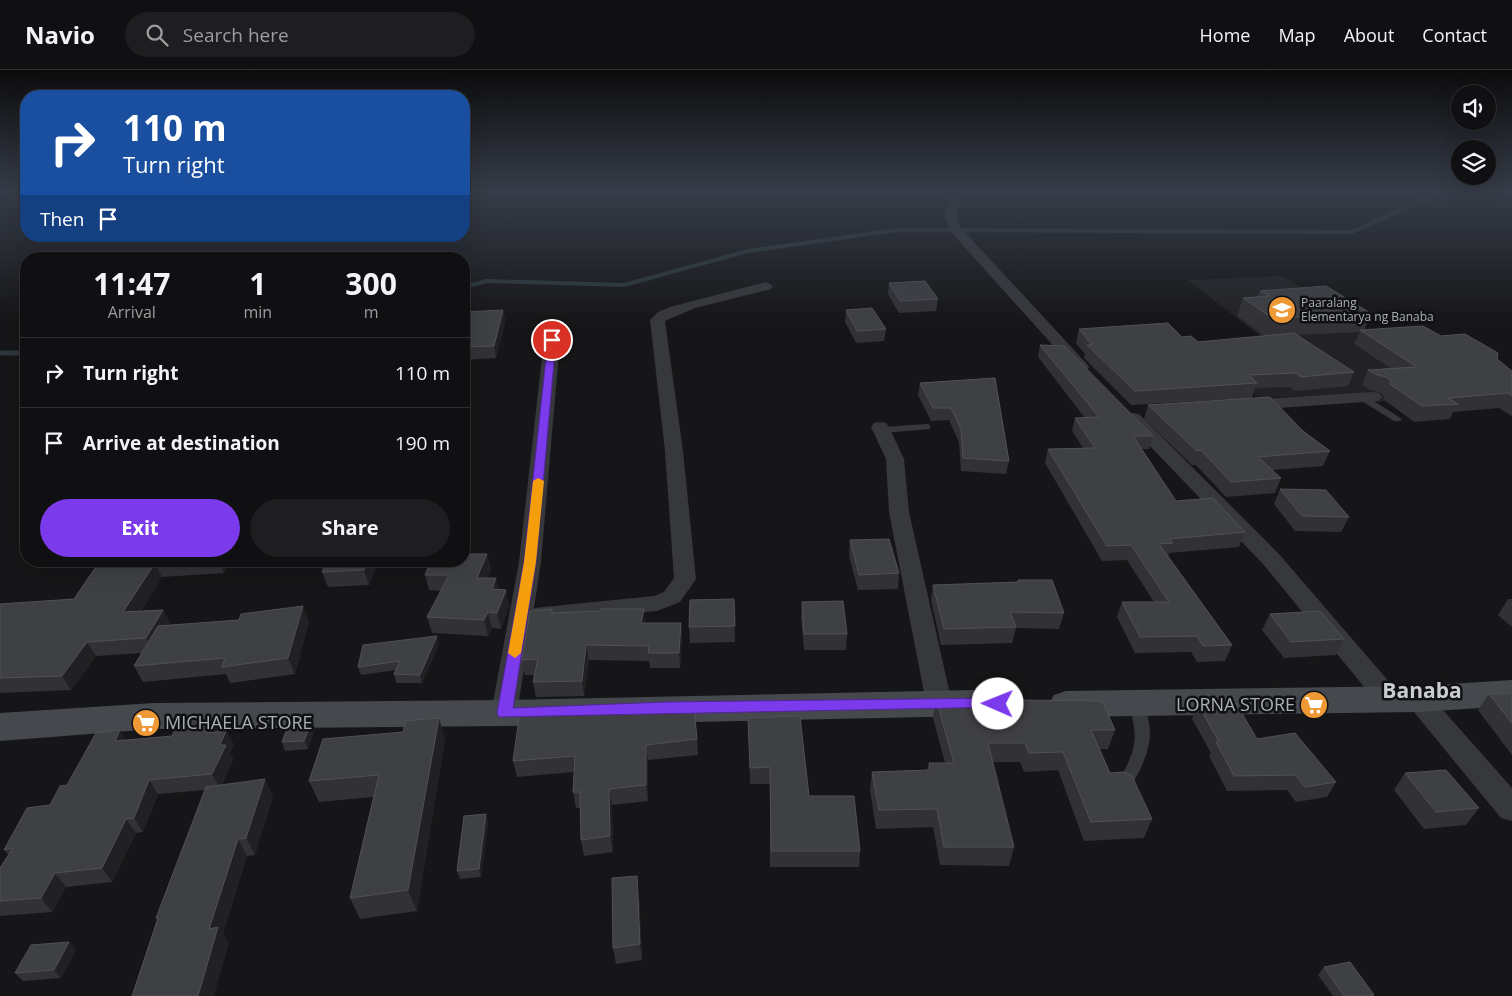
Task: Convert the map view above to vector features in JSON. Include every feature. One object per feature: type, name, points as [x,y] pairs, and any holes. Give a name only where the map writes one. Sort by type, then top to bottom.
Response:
[{"type":"street","points":[[962,235],[1092,378]]},
{"type":"street","points":[[521,617],[657,604],[672,597],[685,579],[674,451],[656,320],[660,316],[676,309],[766,286]]},
{"type":"street","points":[[504,713],[530,562],[552,340]]},
{"type":"street","points":[[1226,406],[1368,398]]},
{"type":"street","points":[[1132,410],[1403,699],[1512,809]]},
{"type":"street","points":[[881,428],[895,458],[899,512],[939,703]]},
{"type":"street","points":[[0,727],[154,716],[504,713],[939,703],[1136,704],[1403,699],[1512,693]]},
{"type":"lane","points":[[1368,398],[1397,419]]},
{"type":"lane","points":[[881,428],[927,426]]},
{"type":"lane","points":[[1124,787],[1144,747],[1144,729],[1136,704]]},
{"type":"shaded area","name":"Paaralang Elementarya ng Banaba","points":[[1283,276],[1469,395],[1374,402],[1363,394],[1259,398],[1195,343],[1265,340],[1188,280]]},
{"type":"building","points":[[925,281],[938,299],[900,301],[889,283]]},
{"type":"building","points":[[1326,286],[1372,314],[1272,318],[1243,298],[1269,296],[1260,291]]},
{"type":"building","points":[[872,308],[886,329],[857,331],[846,310]]},
{"type":"building","points":[[503,310],[494,346],[470,347],[470,312]]},
{"type":"building","points":[[1168,323],[1182,337],[1191,336],[1198,342],[1294,333],[1354,372],[1301,377],[1296,373],[1249,375],[1257,383],[1135,391],[1087,345],[1092,345],[1079,329]]},
{"type":"building","points":[[1423,326],[1441,336],[1465,334],[1498,353],[1497,359],[1512,371],[1512,396],[1508,393],[1448,398],[1458,404],[1422,406],[1390,384],[1391,382],[1387,377],[1377,375],[1368,370],[1417,367],[1360,330]]},
{"type":"building","points":[[1040,345],[1064,346],[1153,436],[1133,436],[1176,501],[1213,498],[1245,532],[1169,539],[1173,543],[1159,544],[1232,645],[1203,646],[1197,636],[1140,637],[1122,602],[1169,602],[1131,545],[1107,546],[1048,449],[1095,448],[1075,418],[1099,417]]},
{"type":"building","points":[[995,378],[1009,461],[963,458],[961,429],[951,408],[933,408],[920,383]]},
{"type":"building","points":[[1270,397],[1303,431],[1330,451],[1258,457],[1281,478],[1231,482],[1201,450],[1197,451],[1148,405]]},
{"type":"building","points":[[1280,489],[1326,490],[1349,517],[1302,516]]},
{"type":"building","points":[[889,539],[899,573],[859,575],[850,540]]},
{"type":"building","points":[[470,554],[487,554],[477,578],[496,578],[492,589],[506,590],[497,613],[488,612],[484,620],[427,617],[449,575],[425,575],[428,567],[470,567]]},
{"type":"building","points":[[96,567],[152,567],[123,612],[163,610],[146,638],[87,642],[62,676],[0,678],[0,604],[74,599]]},
{"type":"building","points":[[324,567],[365,567],[364,570],[322,572]]},
{"type":"building","points":[[1018,580],[1052,580],[1064,613],[1010,612],[1016,627],[944,629],[933,585],[1019,582]]},
{"type":"building","points":[[734,599],[735,626],[689,627],[690,600]]},
{"type":"building","points":[[843,601],[847,634],[804,634],[802,602]]},
{"type":"building","points":[[303,606],[288,658],[222,667],[225,658],[134,666],[158,626],[239,620],[241,614]]},
{"type":"building","points":[[552,609],[552,613],[600,611],[601,609],[644,609],[641,623],[681,623],[679,653],[648,653],[649,646],[586,645],[582,681],[533,682],[538,659],[522,660],[530,611]]},
{"type":"building","points":[[1320,611],[1344,639],[1291,642],[1270,614]]},
{"type":"building","points":[[437,636],[420,675],[394,674],[400,661],[358,667],[363,645]]},
{"type":"building","points":[[1512,693],[1512,723],[1489,694]]},
{"type":"building","points":[[936,699],[1102,701],[1115,730],[1091,730],[1110,773],[1124,772],[1132,776],[1152,819],[1091,822],[1063,752],[1029,753],[1025,743],[988,743],[1014,847],[944,847],[937,809],[879,810],[872,772],[930,770],[929,763],[954,763]]},
{"type":"building","points":[[1236,703],[1257,739],[1295,733],[1336,782],[1305,787],[1295,775],[1234,776],[1216,742],[1219,742],[1198,704]]},
{"type":"building","points":[[694,708],[697,739],[646,745],[646,785],[609,789],[610,836],[581,840],[580,792],[573,792],[575,756],[513,761],[520,712]]},
{"type":"building","points":[[213,716],[206,733],[226,731],[220,745],[226,745],[212,774],[149,780],[134,818],[126,819],[102,868],[55,873],[41,898],[0,901],[0,868],[13,848],[4,850],[27,808],[50,805],[60,786],[67,785],[96,733],[120,730],[115,741],[172,736],[181,717]]},
{"type":"building","points":[[800,716],[809,796],[854,796],[860,851],[771,851],[770,767],[750,768],[748,718]]},
{"type":"building","points":[[439,718],[408,890],[350,898],[379,775],[309,781],[323,739],[403,732],[406,721]]},
{"type":"building","points":[[290,721],[312,721],[304,741],[282,742]]},
{"type":"building","points":[[1446,770],[1479,808],[1436,812],[1405,773]]},
{"type":"building","points":[[265,779],[246,838],[238,839],[209,929],[218,927],[198,996],[132,996],[158,918],[156,918],[206,787]]},
{"type":"building","points":[[486,814],[479,869],[457,871],[464,816]]},
{"type":"building","points":[[637,876],[640,944],[613,948],[612,878]]},
{"type":"building","points":[[69,942],[54,970],[15,973],[31,945]]},
{"type":"building","points":[[1350,962],[1374,995],[1344,996],[1324,967]]},
{"type":"waterway","points":[[470,285],[487,281],[624,285],[748,251],[861,235]]},
{"type":"waterway","points":[[0,353],[20,353]]},
{"type":"slow traffic","points":[[515,653],[530,562],[538,481]]},
{"type":"place","name":"Paaralang Elementarya ng Banaba","points":[[1282,310]]},
{"type":"place","name":"LORNA STORE","points":[[1314,705]]},
{"type":"place","name":"MICHAELA STORE","points":[[146,723]]},
{"type":"district","name":"Banaba","points":[[1422,691]]},
{"type":"route","points":[[552,340],[530,562],[504,713],[939,703],[998,704]]}]
